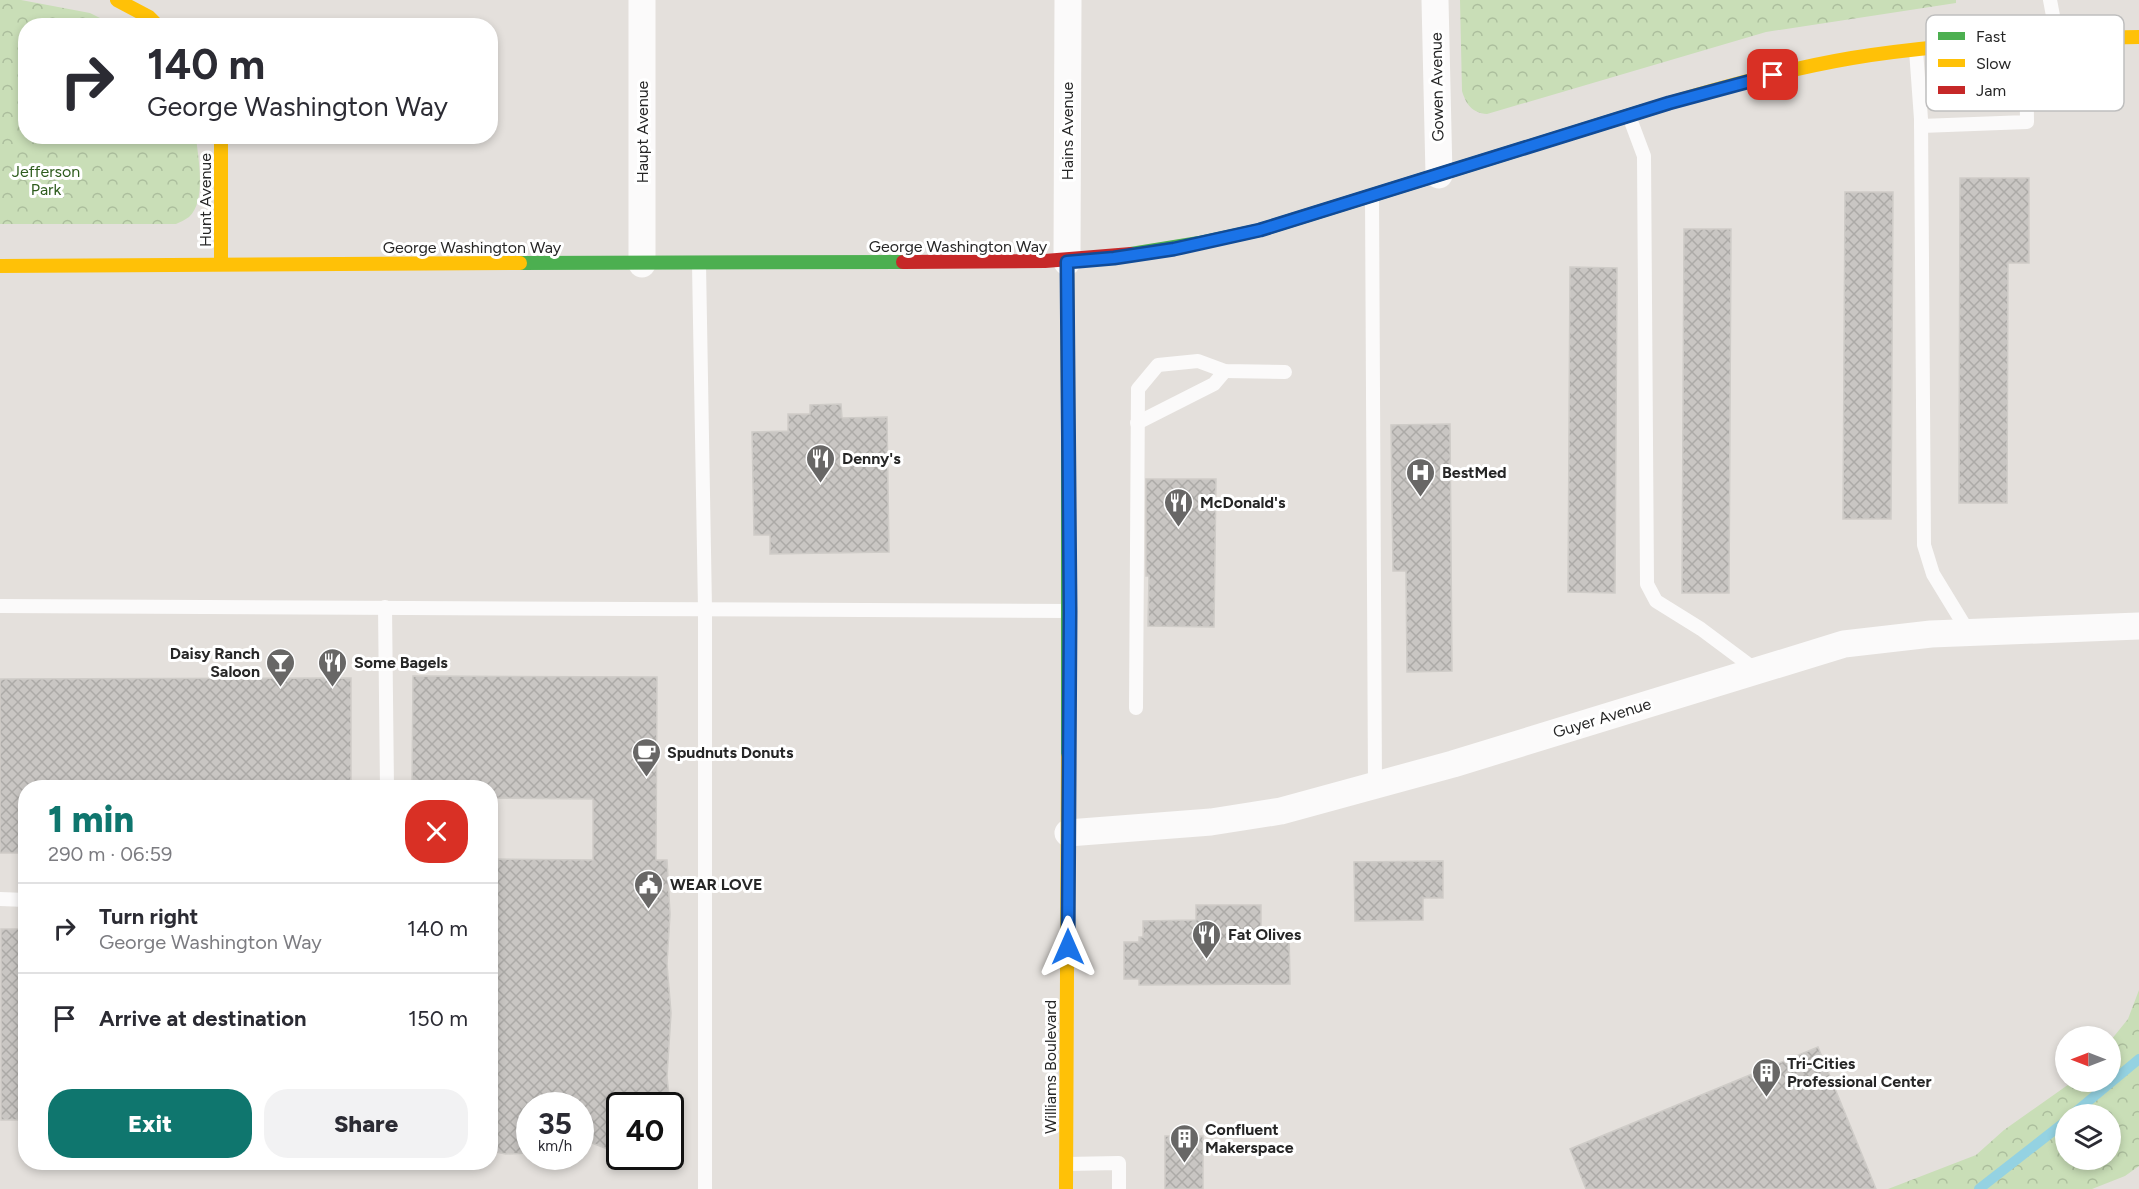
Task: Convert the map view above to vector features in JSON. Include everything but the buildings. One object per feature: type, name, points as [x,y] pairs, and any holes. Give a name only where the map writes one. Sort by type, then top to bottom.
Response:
[{"type":"main road","points":[[117,0],[150,18]]},
{"type":"main road","name":"George Washington Way","points":[[2124,37],[2139,37]]},
{"type":"main road","name":"George Washington Way","points":[[0,266],[1067,262],[1114,258],[1214,241],[1260,230],[1735,84],[1811,66],[1926,48]]},
{"type":"main road","name":"Hunt Avenue","points":[[221,144],[221,264]]},
{"type":"main road","name":"Williams Boulevard","points":[[1066,1189],[1070,611],[1067,262]]},
{"type":"street","name":"Haupt Avenue","points":[[642,0],[642,264]]},
{"type":"street","name":"Hains Avenue","points":[[1067,262],[1068,0]]},
{"type":"street","name":"Gowen Avenue","points":[[1436,0],[1439,175]]},
{"type":"street","name":"Guyer Avenue","points":[[1068,833],[1211,822],[1281,811],[1375,786],[1844,644],[1931,634],[2139,626]]},
{"type":"lane","points":[[2050,0],[2053,15]]},
{"type":"lane","points":[[1916,49],[1921,126],[1924,545],[1933,574],[1969,633]]},
{"type":"lane","points":[[1921,126],[2027,122],[2027,111]]},
{"type":"lane","points":[[1629,116],[1644,156],[1647,584],[1656,601],[1701,628],[1756,670]]},
{"type":"lane","points":[[1372,196],[1375,786]]},
{"type":"lane","points":[[699,264],[705,608],[705,1189]]},
{"type":"lane","points":[[1136,708],[1138,389],[1158,365],[1198,361],[1225,371],[1285,372]]},
{"type":"lane","points":[[1137,423],[1214,384],[1225,371]]},
{"type":"lane","points":[[0,606],[1070,611]]},
{"type":"lane","points":[[385,607],[387,780]]},
{"type":"lane","points":[[0,899],[18,900]]},
{"type":"lane","points":[[1066,1164],[1119,1163],[1119,1189]]},
{"type":"green space","name":"Jefferson Park","points":[[0,0],[21,0],[90,13],[100,18],[18,18],[18,144],[197,144],[200,190],[195,210],[189,217],[176,224],[0,224]]},
{"type":"green space","points":[[1460,0],[1956,0],[1956,3],[1766,32],[1487,114],[1477,112],[1470,107],[1462,91]]},
{"type":"green space","points":[[2139,990],[2139,1166],[2125,1176],[2092,1189],[1888,1189],[1976,1155],[2004,1130],[2058,1092],[2121,1092],[2121,1028],[2128,1019]]},
{"type":"waterway","points":[[2085,1104],[2139,1059]]},
{"type":"waterway","points":[[1979,1189],[2055,1130]]},
{"type":"traffic: fast","points":[[1131,254],[1260,230],[1643,111]]},
{"type":"traffic: fast","points":[[520,263],[903,262]]},
{"type":"traffic: fast","points":[[1068,405],[1068,757]]},
{"type":"traffic: slow","points":[[117,0],[150,18]]},
{"type":"traffic: slow","points":[[2124,37],[2139,37]]},
{"type":"traffic: slow","points":[[1643,111],[1799,68],[1852,58],[1926,49]]},
{"type":"traffic: slow","points":[[221,144],[221,264]]},
{"type":"traffic: slow","points":[[1067,262],[1068,405]]},
{"type":"traffic: slow","points":[[0,266],[520,263]]},
{"type":"traffic: slow","points":[[1066,1189],[1068,757]]},
{"type":"traffic: jam","points":[[903,262],[1045,261],[1131,254]]},
{"type":"place","name":"Denny's","points":[[821,484]]},
{"type":"place","name":"BestMed","points":[[1421,498]]},
{"type":"place","name":"McDonald's","points":[[1179,528]]},
{"type":"place","name":"Daisy Ranch Saloon","points":[[281,688]]},
{"type":"place","name":"Some Bagels","points":[[333,688]]},
{"type":"place","name":"Spudnuts Donuts","points":[[646,778]]},
{"type":"place","name":"WEAR LOVE","points":[[649,910]]},
{"type":"place","name":"Fat Olives","points":[[1207,960]]},
{"type":"place","name":"Tri-Cities Professional Center","points":[[1766,1098]]},
{"type":"place","name":"Confluent Makerspace","points":[[1184,1164]]},
{"type":"route","points":[[1068,947],[1070,611],[1067,262],[1174,249],[1260,230],[1669,103],[1773,75]]}]
